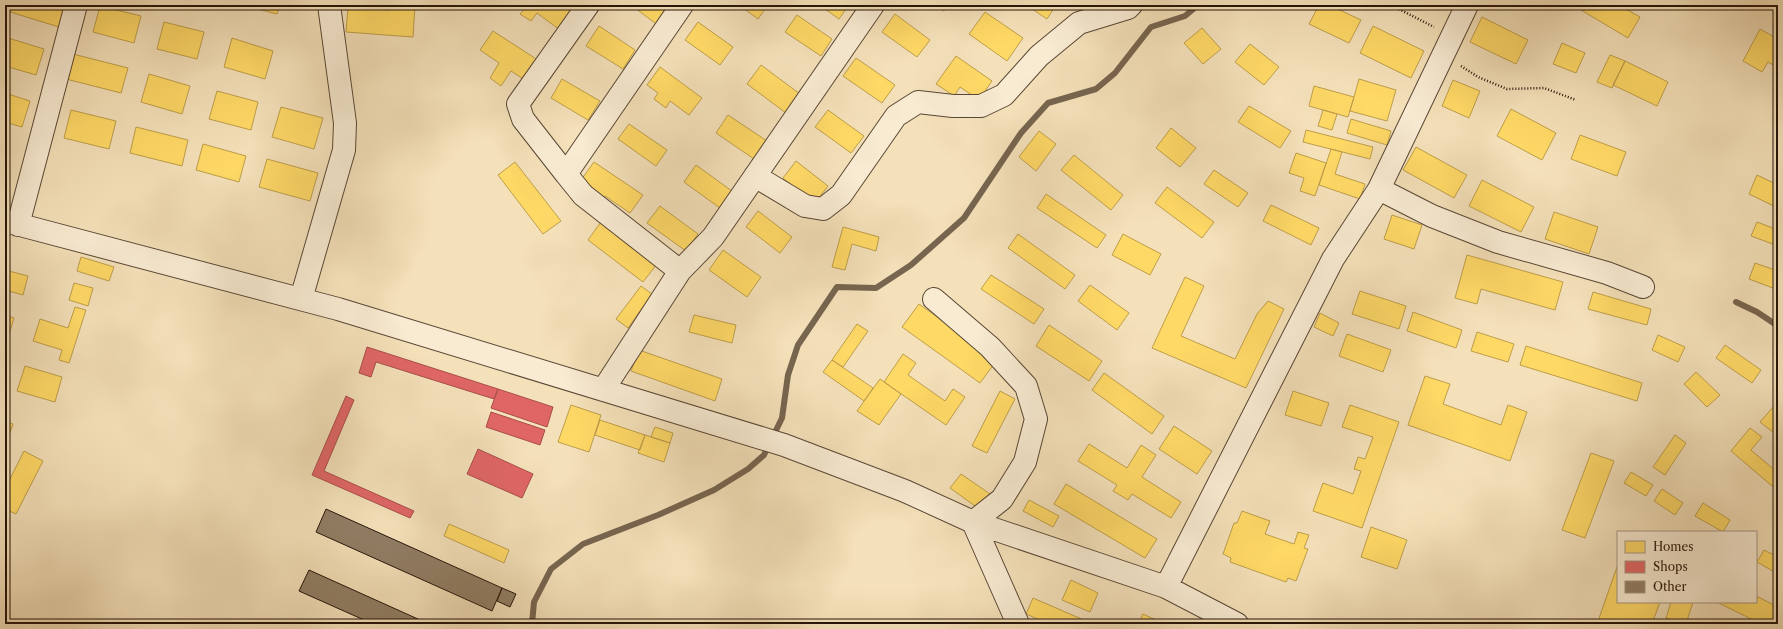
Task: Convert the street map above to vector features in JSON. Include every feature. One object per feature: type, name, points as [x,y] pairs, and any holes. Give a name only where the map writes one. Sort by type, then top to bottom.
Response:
[{"type":"street","points":[[76,5],[12,223],[338,309],[784,445],[905,491],[973,522],[1166,587],[1237,624]]},
{"type":"street","points":[[308,301],[344,150],[345,123],[330,5]]},
{"type":"street","points":[[588,5],[518,104],[523,119],[583,195],[680,271]]},
{"type":"street","points":[[566,174],[682,5]]},
{"type":"street","points":[[602,390],[680,271],[713,237],[873,5]]},
{"type":"street","points":[[756,176],[806,206],[823,209],[841,195],[896,116],[918,102],[953,106],[981,106],[1004,94],[1039,56],[1079,23],[1128,8],[1132,5]]},
{"type":"street","points":[[1166,587],[1333,260],[1379,189],[1467,5]]},
{"type":"street","points":[[1379,189],[1432,216],[1498,242],[1607,273],[1643,287]]},
{"type":"street","points":[[934,299],[990,347],[1026,386],[1036,419],[1025,462],[1002,498],[973,522]]},
{"type":"street","points":[[973,522],[1018,624]]},
{"type":"path","points":[[1391,5],[1452,36]]},
{"type":"path","points":[[1443,56],[1478,77],[1507,90],[1544,88],[1576,100]]},
{"type":"building: Homes","points":[[13,5],[67,5],[59,27],[10,12]]},
{"type":"building: Homes","points":[[242,5],[280,5],[277,14]]},
{"type":"building: Homes","points":[[390,5],[415,5],[413,37],[346,32],[348,7],[390,10]]},
{"type":"building: Homes","points":[[525,5],[566,5],[574,11],[560,30],[537,13],[531,21],[520,14],[527,6]]},
{"type":"building: Homes","points":[[631,5],[669,5],[672,8],[659,26]]},
{"type":"building: Homes","points":[[739,5],[768,5],[758,19]]},
{"type":"building: Homes","points":[[827,5],[854,5],[852,8],[848,6],[839,19],[825,9]]},
{"type":"building: Homes","points":[[935,5],[948,5],[944,11]]},
{"type":"building: Homes","points":[[1026,5],[1056,5],[1047,19]]},
{"type":"building: Homes","points":[[1319,5],[1329,5],[1361,20],[1349,43],[1309,24]]},
{"type":"building: Homes","points":[[1584,5],[1619,5],[1640,17],[1628,38],[1581,10]]},
{"type":"building: Homes","points":[[100,6],[141,16],[134,43],[93,32]]},
{"type":"building: Homes","points":[[985,12],[1023,38],[1007,61],[969,34]]},
{"type":"building: Homes","points":[[895,14],[930,40],[917,57],[882,32]]},
{"type":"building: Homes","points":[[797,15],[832,39],[821,56],[785,32]]},
{"type":"building: Homes","points":[[1482,17],[1528,40],[1516,64],[1470,42]]},
{"type":"building: Homes","points":[[164,22],[204,32],[197,59],[157,49]]},
{"type":"building: Homes","points":[[698,22],[733,47],[720,65],[685,40]]},
{"type":"building: Homes","points":[[599,26],[635,50],[623,69],[586,46]]},
{"type":"building: Homes","points":[[1373,26],[1424,51],[1411,78],[1360,53]]},
{"type":"building: Homes","points":[[1202,28],[1221,49],[1203,64],[1184,43]]},
{"type":"building: Homes","points":[[1760,29],[1778,39],[1778,68],[1768,62],[1762,72],[1743,61]]},
{"type":"building: Homes","points":[[493,31],[544,64],[531,84],[511,71],[501,86],[490,78],[499,63],[480,50]]},
{"type":"building: Homes","points":[[5,37],[44,49],[36,75],[5,66]]},
{"type":"building: Homes","points":[[232,38],[273,51],[265,79],[224,67]]},
{"type":"building: Homes","points":[[1562,43],[1585,53],[1576,73],[1553,64]]},
{"type":"building: Homes","points":[[1250,44],[1279,67],[1264,85],[1235,62]]},
{"type":"building: Homes","points":[[73,54],[128,68],[121,93],[66,79]]},
{"type":"building: Homes","points":[[1610,55],[1625,61],[1612,88],[1597,82]]},
{"type":"building: Homes","points":[[956,56],[992,81],[979,100],[960,87],[954,96],[936,84]]},
{"type":"building: Homes","points":[[856,58],[895,85],[882,103],[843,76]]},
{"type":"building: Homes","points":[[1625,61],[1668,82],[1657,106],[1613,85]]},
{"type":"building: Homes","points":[[761,65],[804,97],[790,116],[747,84]]},
{"type":"building: Homes","points":[[660,67],[702,98],[689,115],[670,101],[666,108],[654,99],[658,93],[647,85]]},
{"type":"building: Homes","points":[[149,74],[190,86],[182,114],[141,102]]},
{"type":"building: Homes","points":[[562,79],[600,101],[588,120],[551,98]]},
{"type":"building: Homes","points":[[1359,79],[1396,90],[1387,121],[1350,111]]},
{"type":"building: Homes","points":[[1453,80],[1480,91],[1469,118],[1442,106]]},
{"type":"building: Homes","points":[[1314,86],[1354,97],[1348,117],[1309,106]]},
{"type":"building: Homes","points":[[217,91],[258,102],[251,130],[209,119]]},
{"type":"building: Homes","points":[[5,93],[30,101],[22,127],[5,122]]},
{"type":"building: Homes","points":[[1249,106],[1291,131],[1280,148],[1238,122]]},
{"type":"building: Homes","points":[[281,107],[323,118],[314,149],[272,137]]},
{"type":"building: Homes","points":[[1511,109],[1556,133],[1542,160],[1497,136]]},
{"type":"building: Homes","points":[[71,110],[116,121],[109,149],[64,138]]},
{"type":"building: Homes","points":[[828,110],[864,136],[851,153],[815,127]]},
{"type":"building: Homes","points":[[1323,110],[1337,114],[1332,130],[1318,126]]},
{"type":"building: Homes","points":[[728,115],[767,141],[754,159],[716,133]]},
{"type":"building: Homes","points":[[1351,119],[1391,131],[1387,145],[1347,133]]},
{"type":"building: Homes","points":[[629,124],[667,150],[656,166],[618,139]]},
{"type":"building: Homes","points":[[136,127],[188,140],[182,166],[130,153]]},
{"type":"building: Homes","points":[[1171,128],[1196,148],[1180,167],[1156,148]]},
{"type":"building: Homes","points":[[1306,130],[1373,147],[1370,159],[1303,142]]},
{"type":"building: Homes","points":[[1039,131],[1056,144],[1036,171],[1019,157]]},
{"type":"building: Homes","points":[[1580,135],[1626,152],[1617,176],[1571,159]]},
{"type":"building: Homes","points":[[203,144],[246,156],[239,182],[196,170]]},
{"type":"building: Homes","points":[[1416,147],[1467,175],[1454,198],[1403,170]]},
{"type":"building: Homes","points":[[1331,149],[1342,152],[1335,174],[1365,184],[1360,199],[1319,185]]},
{"type":"building: Homes","points":[[1296,153],[1326,163],[1315,196],[1300,191],[1304,178],[1289,173]]},
{"type":"building: Homes","points":[[1074,155],[1123,195],[1111,210],[1061,170]]},
{"type":"building: Homes","points":[[267,159],[318,173],[310,201],[259,187]]},
{"type":"building: Homes","points":[[796,161],[828,186],[815,203],[783,178]]},
{"type":"building: Homes","points":[[515,162],[561,221],[543,234],[498,175]]},
{"type":"building: Homes","points":[[594,162],[643,195],[630,213],[605,196],[601,202],[588,193],[592,187],[581,180]]},
{"type":"building: Homes","points":[[696,165],[736,194],[724,211],[684,182]]},
{"type":"building: Homes","points":[[1214,170],[1248,193],[1238,207],[1204,184]]},
{"type":"building: Homes","points":[[1757,175],[1778,185],[1778,208],[1749,194]]},
{"type":"building: Homes","points":[[1482,180],[1534,207],[1521,232],[1469,206]]},
{"type":"building: Homes","points":[[1167,187],[1214,222],[1202,238],[1155,203]]},
{"type":"building: Homes","points":[[1046,194],[1106,235],[1097,248],[1037,208]]},
{"type":"building: Homes","points":[[1271,205],[1319,228],[1311,245],[1263,221]]},
{"type":"building: Homes","points":[[660,206],[698,234],[686,251],[647,223]]},
{"type":"building: Homes","points":[[758,211],[792,237],[780,253],[746,227]]},
{"type":"building: Homes","points":[[1554,212],[1598,227],[1589,254],[1545,239]]},
{"type":"building: Homes","points":[[1392,215],[1422,225],[1414,249],[1384,239]]},
{"type":"building: Homes","points":[[601,222],[657,264],[643,282],[588,240]]},
{"type":"building: Homes","points":[[1757,222],[1778,230],[1778,246],[1751,236]]},
{"type":"building: Homes","points":[[843,227],[879,237],[876,251],[852,244],[845,270],[832,267]]},
{"type":"building: Homes","points":[[1018,234],[1075,275],[1065,289],[1008,248]]},
{"type":"building: Homes","points":[[1123,234],[1161,254],[1150,275],[1112,255]]},
{"type":"building: Homes","points":[[723,250],[761,277],[747,297],[709,270]]},
{"type":"building: Homes","points":[[1467,255],[1563,282],[1555,310],[1481,289],[1477,304],[1455,298]]},
{"type":"building: Homes","points":[[81,257],[114,267],[109,281],[77,271]]},
{"type":"building: Homes","points":[[1755,263],[1778,271],[1778,290],[1749,279]]},
{"type":"building: Homes","points":[[5,270],[28,276],[23,295],[5,290]]},
{"type":"building: Homes","points":[[991,275],[1044,309],[1034,324],[981,289]]},
{"type":"building: Homes","points":[[1185,277],[1204,286],[1181,336],[1235,359],[1257,314],[1268,301],[1284,309],[1246,388],[1152,348]]},
{"type":"building: Homes","points":[[74,283],[93,288],[88,306],[69,300]]},
{"type":"building: Homes","points":[[1090,285],[1129,313],[1117,330],[1078,301]]},
{"type":"building: Homes","points":[[641,286],[652,294],[628,328],[616,319]]},
{"type":"building: Homes","points":[[1360,291],[1406,306],[1399,329],[1352,314]]},
{"type":"building: Homes","points":[[1593,292],[1651,309],[1647,325],[1588,309]]},
{"type":"building: Homes","points":[[919,304],[997,360],[980,383],[902,327]]},
{"type":"building: Homes","points":[[75,307],[86,310],[69,363],[59,360],[62,350],[33,341],[40,319],[68,328]]},
{"type":"building: Homes","points":[[1413,312],[1462,330],[1456,348],[1407,331]]},
{"type":"building: Homes","points":[[1320,313],[1339,323],[1333,336],[1314,327]]},
{"type":"building: Homes","points":[[5,315],[14,318],[8,338],[5,337]]},
{"type":"building: Homes","points":[[694,315],[736,325],[732,343],[689,332]]},
{"type":"building: Homes","points":[[857,324],[868,331],[843,367],[832,360]]},
{"type":"building: Homes","points":[[1049,325],[1102,361],[1089,381],[1036,346]]},
{"type":"building: Homes","points":[[1477,332],[1514,344],[1508,362],[1471,351]]},
{"type":"building: Homes","points":[[1347,334],[1391,350],[1383,372],[1339,356]]},
{"type":"building: Homes","points":[[1658,335],[1685,347],[1678,362],[1652,350]]},
{"type":"building: Homes","points":[[1725,345],[1761,370],[1752,383],[1716,358]]},
{"type":"building: Homes","points":[[1526,346],[1642,383],[1637,401],[1520,365]]},
{"type":"building: Homes","points":[[639,350],[722,379],[715,401],[631,371]]},
{"type":"building: Homes","points":[[903,354],[916,363],[908,375],[945,401],[953,389],[965,397],[946,425],[884,382]]},
{"type":"building: Homes","points":[[832,360],[873,388],[864,401],[823,372]]},
{"type":"building: Homes","points":[[25,366],[62,377],[55,402],[17,391]]},
{"type":"building: Homes","points":[[1696,372],[1720,395],[1707,407],[1684,384]]},
{"type":"building: Homes","points":[[1104,373],[1164,416],[1152,434],[1092,390]]},
{"type":"building: Homes","points":[[1425,376],[1450,384],[1443,404],[1501,425],[1508,405],[1527,412],[1510,461],[1408,425]]},
{"type":"building: Homes","points":[[880,379],[901,394],[879,425],[857,411]]},
{"type":"building: Homes","points":[[1000,391],[1015,399],[987,453],[972,446]]},
{"type":"building: Homes","points":[[1293,391],[1329,403],[1321,426],[1285,415]]},
{"type":"building: Homes","points":[[571,405],[601,415],[589,452],[558,442]]},
{"type":"building: Homes","points":[[1350,405],[1399,422],[1362,528],[1313,511],[1323,483],[1353,494],[1361,471],[1354,469],[1358,457],[1365,459],[1373,437],[1342,427]]},
{"type":"building: Homes","points":[[1774,406],[1778,410],[1778,436],[1760,422]]},
{"type":"building: Homes","points":[[600,420],[645,435],[640,450],[595,435]]},
{"type":"building: Homes","points":[[5,421],[13,424],[7,441],[5,440]]},
{"type":"building: Homes","points":[[1174,426],[1212,451],[1197,474],[1159,449]]},
{"type":"building: Homes","points":[[655,427],[673,433],[670,443],[651,437]]},
{"type":"building: Homes","points":[[1750,428],[1762,437],[1751,450],[1778,473],[1778,491],[1731,451]]},
{"type":"building: Homes","points":[[645,435],[670,443],[664,462],[638,453]]},
{"type":"building: Homes","points":[[1675,435],[1686,443],[1665,475],[1653,467]]},
{"type":"building: Homes","points":[[1089,444],[1127,468],[1141,445],[1156,455],[1142,477],[1181,502],[1171,518],[1132,494],[1128,500],[1113,491],[1117,485],[1078,461]]},
{"type":"building: Homes","points":[[24,451],[43,461],[16,514],[5,509],[5,489]]},
{"type":"building: Homes","points":[[1591,453],[1614,461],[1585,538],[1562,530]]},
{"type":"building: Homes","points":[[1631,472],[1653,485],[1646,496],[1624,483]]},
{"type":"building: Homes","points":[[961,474],[993,496],[982,511],[950,488]]},
{"type":"building: Homes","points":[[1066,484],[1157,539],[1145,558],[1054,504]]},
{"type":"building: Homes","points":[[1662,489],[1683,503],[1675,515],[1654,501]]},
{"type":"building: Homes","points":[[1029,500],[1059,516],[1053,527],[1023,511]]},
{"type":"building: Homes","points":[[1703,503],[1730,520],[1724,531],[1721,531],[1695,516]]},
{"type":"building: Homes","points":[[1242,511],[1270,521],[1265,534],[1294,544],[1298,532],[1309,535],[1304,548],[1308,549],[1296,581],[1288,578],[1286,582],[1230,562],[1231,558],[1223,554],[1234,523],[1237,523]]},
{"type":"building: Homes","points":[[449,524],[509,550],[504,563],[444,536]]},
{"type":"building: Homes","points":[[1371,527],[1407,540],[1397,569],[1361,557]]},
{"type":"building: Homes","points":[[1764,550],[1778,557],[1778,574],[1757,562]]},
{"type":"building: Homes","points":[[1617,567],[1617,603],[1660,603],[1652,624],[1597,624]]},
{"type":"building: Homes","points":[[1071,580],[1098,593],[1090,612],[1062,600]]},
{"type":"building: Homes","points":[[1757,596],[1778,607],[1778,624],[1761,624],[1719,603],[1757,603]]},
{"type":"building: Homes","points":[[1033,598],[1093,624],[1049,624],[1026,614]]},
{"type":"building: Homes","points":[[1671,603],[1693,603],[1686,624],[1666,618]]},
{"type":"building: Homes","points":[[1143,614],[1158,621],[1156,624],[1138,624]]},
{"type":"building: Shops","points":[[367,347],[498,389],[494,399],[376,362],[371,377],[359,373]]},
{"type":"building: Shops","points":[[498,389],[553,407],[547,427],[491,408]]},
{"type":"building: Shops","points":[[346,396],[354,400],[324,471],[414,511],[410,518],[312,475]]},
{"type":"building: Shops","points":[[491,412],[545,430],[540,445],[486,427]]},
{"type":"building: Shops","points":[[478,449],[533,474],[522,498],[467,474]]},
{"type":"building: Other","points":[[326,509],[502,588],[492,611],[316,532]]},
{"type":"building: Other","points":[[309,570],[429,624],[373,624],[299,591]]},
{"type":"building: Other","points":[[502,588],[516,594],[510,607],[497,601]]},
{"type":"waterway","points":[[532,624],[534,602],[551,569],[583,544],[658,515],[714,490],[748,469],[764,455],[782,418],[788,375],[798,345],[837,287],[876,288],[911,265],[964,218],[1021,133],[1048,103],[1096,89],[1115,73],[1151,27],[1185,16],[1198,5]]},
{"type":"waterway","points":[[1736,302],[1757,312],[1778,326]]}]
